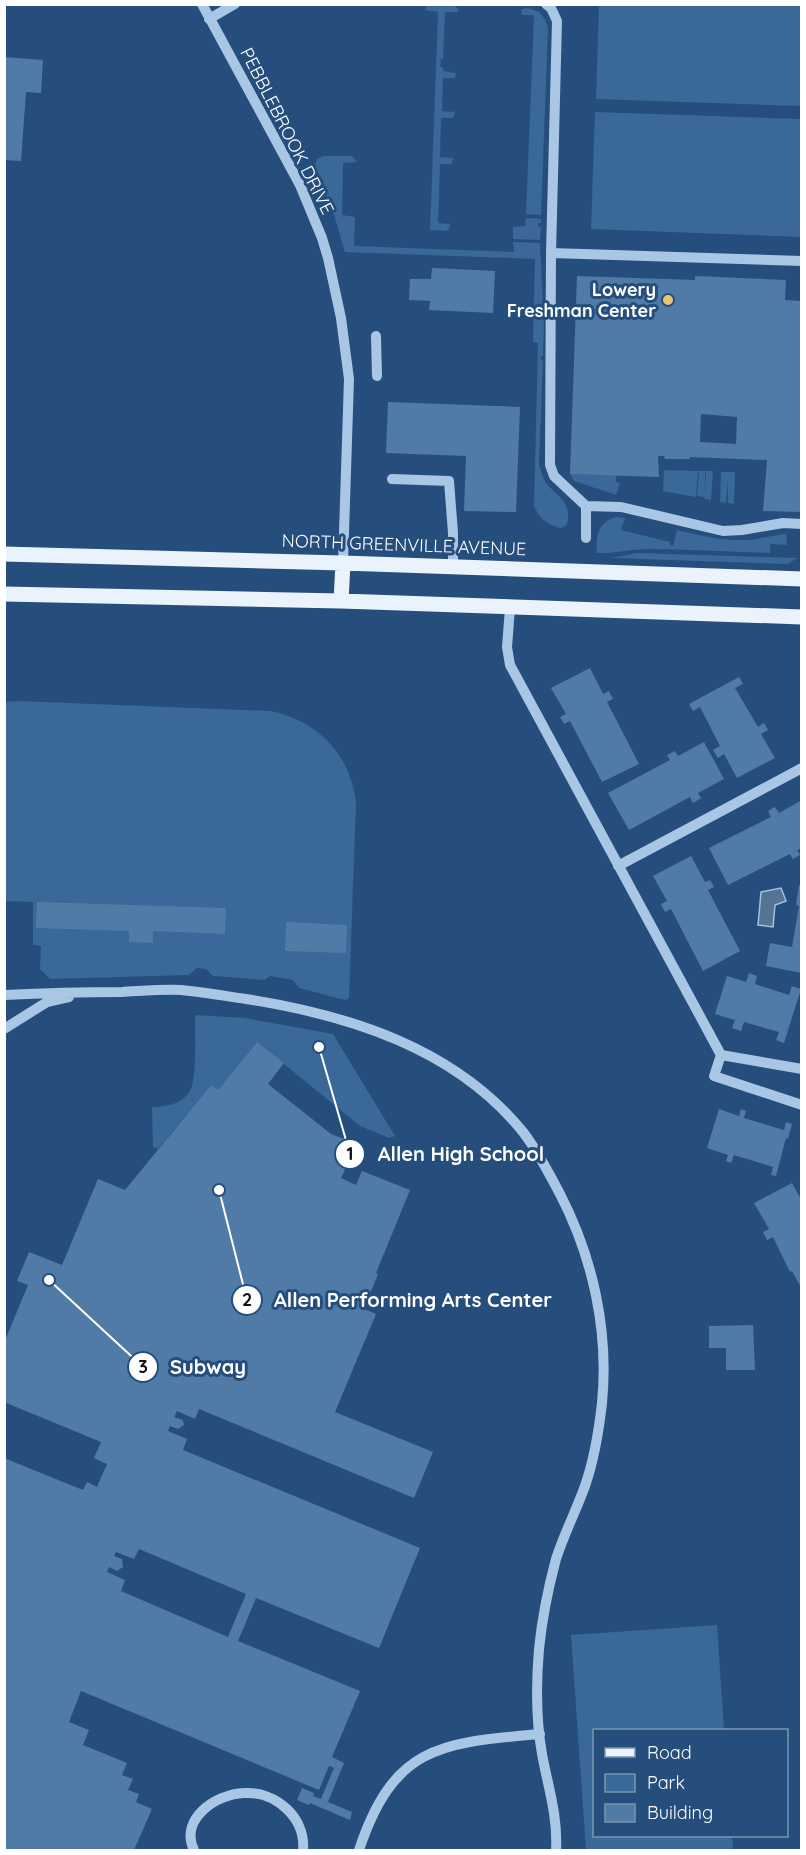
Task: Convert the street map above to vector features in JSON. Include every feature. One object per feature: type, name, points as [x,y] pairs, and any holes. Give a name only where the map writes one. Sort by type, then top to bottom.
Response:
[{"type":"main road","name":"NORTH GREENVILLE AVENUE","points":[[4,554],[343,562],[801,579]]},
{"type":"main road","points":[[341,601],[343,562]]},
{"type":"main road","points":[[4,594],[341,601],[801,617]]},
{"type":"street","name":"PEBBLEBROOK DRIVE","points":[[202,4],[300,185],[328,258],[349,379],[343,562]]},
{"type":"street","points":[[209,19],[235,4]]},
{"type":"street","points":[[546,4],[551,8],[557,21],[551,253],[550,465],[554,476],[586,506],[621,507],[723,531],[783,523],[801,524]]},
{"type":"street","points":[[551,253],[801,261]]},
{"type":"street","points":[[376,336],[377,376]]},
{"type":"street","points":[[392,479],[449,481],[453,566]]},
{"type":"street","points":[[586,506],[586,538]]},
{"type":"street","points":[[510,608],[507,647],[510,665],[721,1055],[714,1077],[801,1105]]},
{"type":"street","points":[[618,866],[801,768]]},
{"type":"street","points":[[4,995],[182,990],[293,1007],[373,1029],[408,1043],[471,1082],[524,1133],[552,1178],[576,1225],[597,1299],[603,1341],[602,1403],[591,1462],[585,1487],[557,1557],[542,1628],[537,1678],[542,1753],[556,1816],[556,1851]]},
{"type":"street","points":[[4,1029],[47,1002],[96,992]]},
{"type":"street","points":[[721,1055],[801,1069]]},
{"type":"street","points":[[359,1851],[371,1818],[387,1790],[407,1768],[423,1756],[457,1744],[540,1734]]},
{"type":"street","points":[[194,1851],[191,1828],[200,1813],[226,1797],[244,1793],[262,1795],[287,1808],[298,1822],[302,1832],[303,1851]]},
{"type":"green space","points":[[599,5],[801,5],[801,106],[596,99]]},
{"type":"green space","points":[[426,6],[455,6],[459,10],[445,12],[443,59],[441,59],[440,67],[443,67],[443,71],[456,73],[455,78],[443,78],[442,111],[455,112],[453,118],[441,118],[440,157],[453,158],[452,164],[440,164],[438,223],[450,224],[446,231],[430,230],[438,12],[425,10]]},
{"type":"green space","points":[[526,8],[541,14],[548,29],[541,215],[526,214],[534,15],[522,15],[521,10]]},
{"type":"green space","points":[[595,112],[801,119],[801,237],[591,229]]},
{"type":"green space","points":[[324,156],[352,156],[357,162],[343,163],[342,215],[355,217],[354,246],[514,252],[513,242],[540,243],[544,327],[543,356],[540,359],[543,360],[539,465],[546,483],[566,506],[568,520],[561,528],[541,518],[534,506],[538,343],[533,342],[535,259],[345,252],[315,165],[317,159]]},
{"type":"green space","points":[[526,218],[541,219],[541,223],[538,223],[541,227],[540,240],[513,239],[513,227],[525,226]]},
{"type":"green space","points":[[664,470],[698,471],[696,497],[663,491]]},
{"type":"green space","points":[[699,471],[705,471],[705,494],[706,471],[713,471],[711,500],[697,496]]},
{"type":"green space","points":[[721,472],[735,472],[734,504],[728,503],[728,480],[726,503],[720,502]]},
{"type":"green space","points":[[570,474],[616,475],[616,482],[620,483],[616,495],[574,481]]},
{"type":"green space","points":[[617,517],[625,518],[621,530],[670,542],[673,546],[677,530],[735,540],[786,534],[787,545],[770,544],[770,553],[648,549],[597,553],[598,535],[602,525]]},
{"type":"green space","points":[[636,553],[798,558],[787,564],[612,558]]},
{"type":"green space","points":[[5,702],[271,711],[303,723],[329,742],[347,769],[356,802],[349,998],[345,1000],[299,988],[293,980],[270,976],[264,980],[213,976],[206,969],[197,968],[189,975],[50,979],[40,969],[41,946],[33,945],[33,902],[5,901]]},
{"type":"green space","points":[[195,1015],[245,1018],[333,1034],[395,1136],[389,1138],[360,1126],[257,1042],[218,1090],[211,1085],[158,1149],[153,1147],[152,1107],[178,1102],[187,1095],[192,1085]]},
{"type":"green space","points":[[717,1625],[724,1729],[593,1729],[593,1837],[732,1837],[733,1850],[586,1850],[571,1635]]},
{"type":"shaded area","points":[[781,888],[786,901],[775,905],[773,927],[758,925],[761,892]]},
{"type":"building","points":[[4,57],[43,60],[41,93],[26,92],[21,161],[4,160]]},
{"type":"building","points":[[432,268],[495,271],[493,313],[429,310],[430,301],[409,300],[410,279],[431,279]]},
{"type":"building","name":"Lowery Freshman Center","points":[[577,276],[695,280],[695,276],[786,280],[785,300],[802,301],[802,512],[763,511],[767,460],[690,457],[690,459],[665,459],[664,456],[658,456],[659,477],[570,474]],"holes":[[[701,414],[737,417],[736,444],[700,442]]]},
{"type":"building","points":[[388,402],[520,407],[516,512],[464,511],[466,456],[386,453]]},
{"type":"building","points":[[590,668],[603,694],[609,691],[613,699],[607,702],[639,764],[602,782],[570,721],[564,724],[560,717],[566,714],[551,688]]},
{"type":"building","points":[[739,677],[743,684],[735,688],[758,727],[764,723],[768,730],[761,734],[775,758],[737,778],[724,754],[718,758],[713,750],[720,746],[700,707],[693,711],[689,704]]},
{"type":"building","points":[[704,742],[724,779],[698,793],[701,798],[693,803],[690,797],[629,830],[608,793],[670,760],[667,755],[675,751],[678,756]]},
{"type":"building","points":[[802,800],[802,848],[797,850],[800,855],[793,859],[790,854],[728,885],[709,848],[771,817],[768,811],[775,807],[779,813]]},
{"type":"building","points":[[691,856],[705,882],[710,880],[714,887],[708,890],[740,951],[703,971],[671,909],[665,912],[661,904],[667,901],[653,876]]},
{"type":"building","points":[[799,885],[802,885],[802,973],[766,966],[770,943],[792,947],[799,906],[796,905]]},
{"type":"building","points":[[37,902],[226,908],[225,934],[153,931],[153,943],[129,942],[129,931],[36,928]]},
{"type":"building","points":[[286,922],[347,925],[346,953],[285,951]]},
{"type":"building","points":[[749,973],[757,976],[755,984],[789,995],[792,986],[801,989],[784,1043],[776,1040],[779,1032],[744,1022],[741,1031],[732,1028],[735,1020],[715,1014],[727,976],[746,982]]},
{"type":"building","points":[[257,1042],[284,1063],[268,1084],[331,1134],[357,1144],[341,1178],[356,1185],[362,1171],[410,1190],[364,1309],[376,1314],[335,1412],[433,1452],[414,1498],[199,1409],[195,1419],[177,1411],[174,1417],[183,1420],[184,1425],[178,1429],[170,1426],[168,1431],[187,1439],[183,1450],[420,1548],[379,1648],[256,1598],[238,1641],[360,1691],[332,1757],[344,1763],[328,1802],[352,1812],[350,1820],[297,1800],[302,1788],[321,1799],[334,1768],[329,1766],[319,1790],[81,1691],[69,1722],[89,1730],[83,1745],[127,1763],[122,1775],[133,1779],[128,1790],[139,1794],[136,1802],[152,1809],[134,1850],[4,1850],[4,1458],[83,1490],[87,1482],[97,1487],[107,1464],[94,1458],[101,1442],[4,1402],[4,1343],[28,1285],[17,1281],[29,1252],[62,1265],[98,1179],[125,1190],[211,1085],[218,1090]],"holes":[[[139,1549],[246,1594],[228,1637],[121,1591],[125,1580],[107,1572],[109,1567],[117,1571],[123,1567],[122,1559],[114,1556],[116,1552],[134,1559]]]},
{"type":"building","points":[[719,1109],[739,1116],[741,1109],[746,1111],[744,1118],[784,1130],[786,1122],[792,1124],[776,1176],[771,1175],[773,1167],[734,1155],[731,1163],[726,1161],[728,1155],[707,1148]]},
{"type":"building","points":[[792,1183],[802,1201],[802,1289],[792,1271],[790,1272],[773,1237],[767,1240],[763,1232],[769,1229],[754,1203]]},
{"type":"building","points":[[753,1325],[755,1370],[726,1370],[726,1348],[709,1348],[709,1326]]},
{"type":"place","name":"Lowery Freshman Center","points":[[668,300]]},
{"type":"place","name":"Allen High School","points":[[319,1047]]},
{"type":"place","name":"Allen Performing Arts Center","points":[[219,1190]]},
{"type":"place","name":"Subway","points":[[49,1280]]}]
